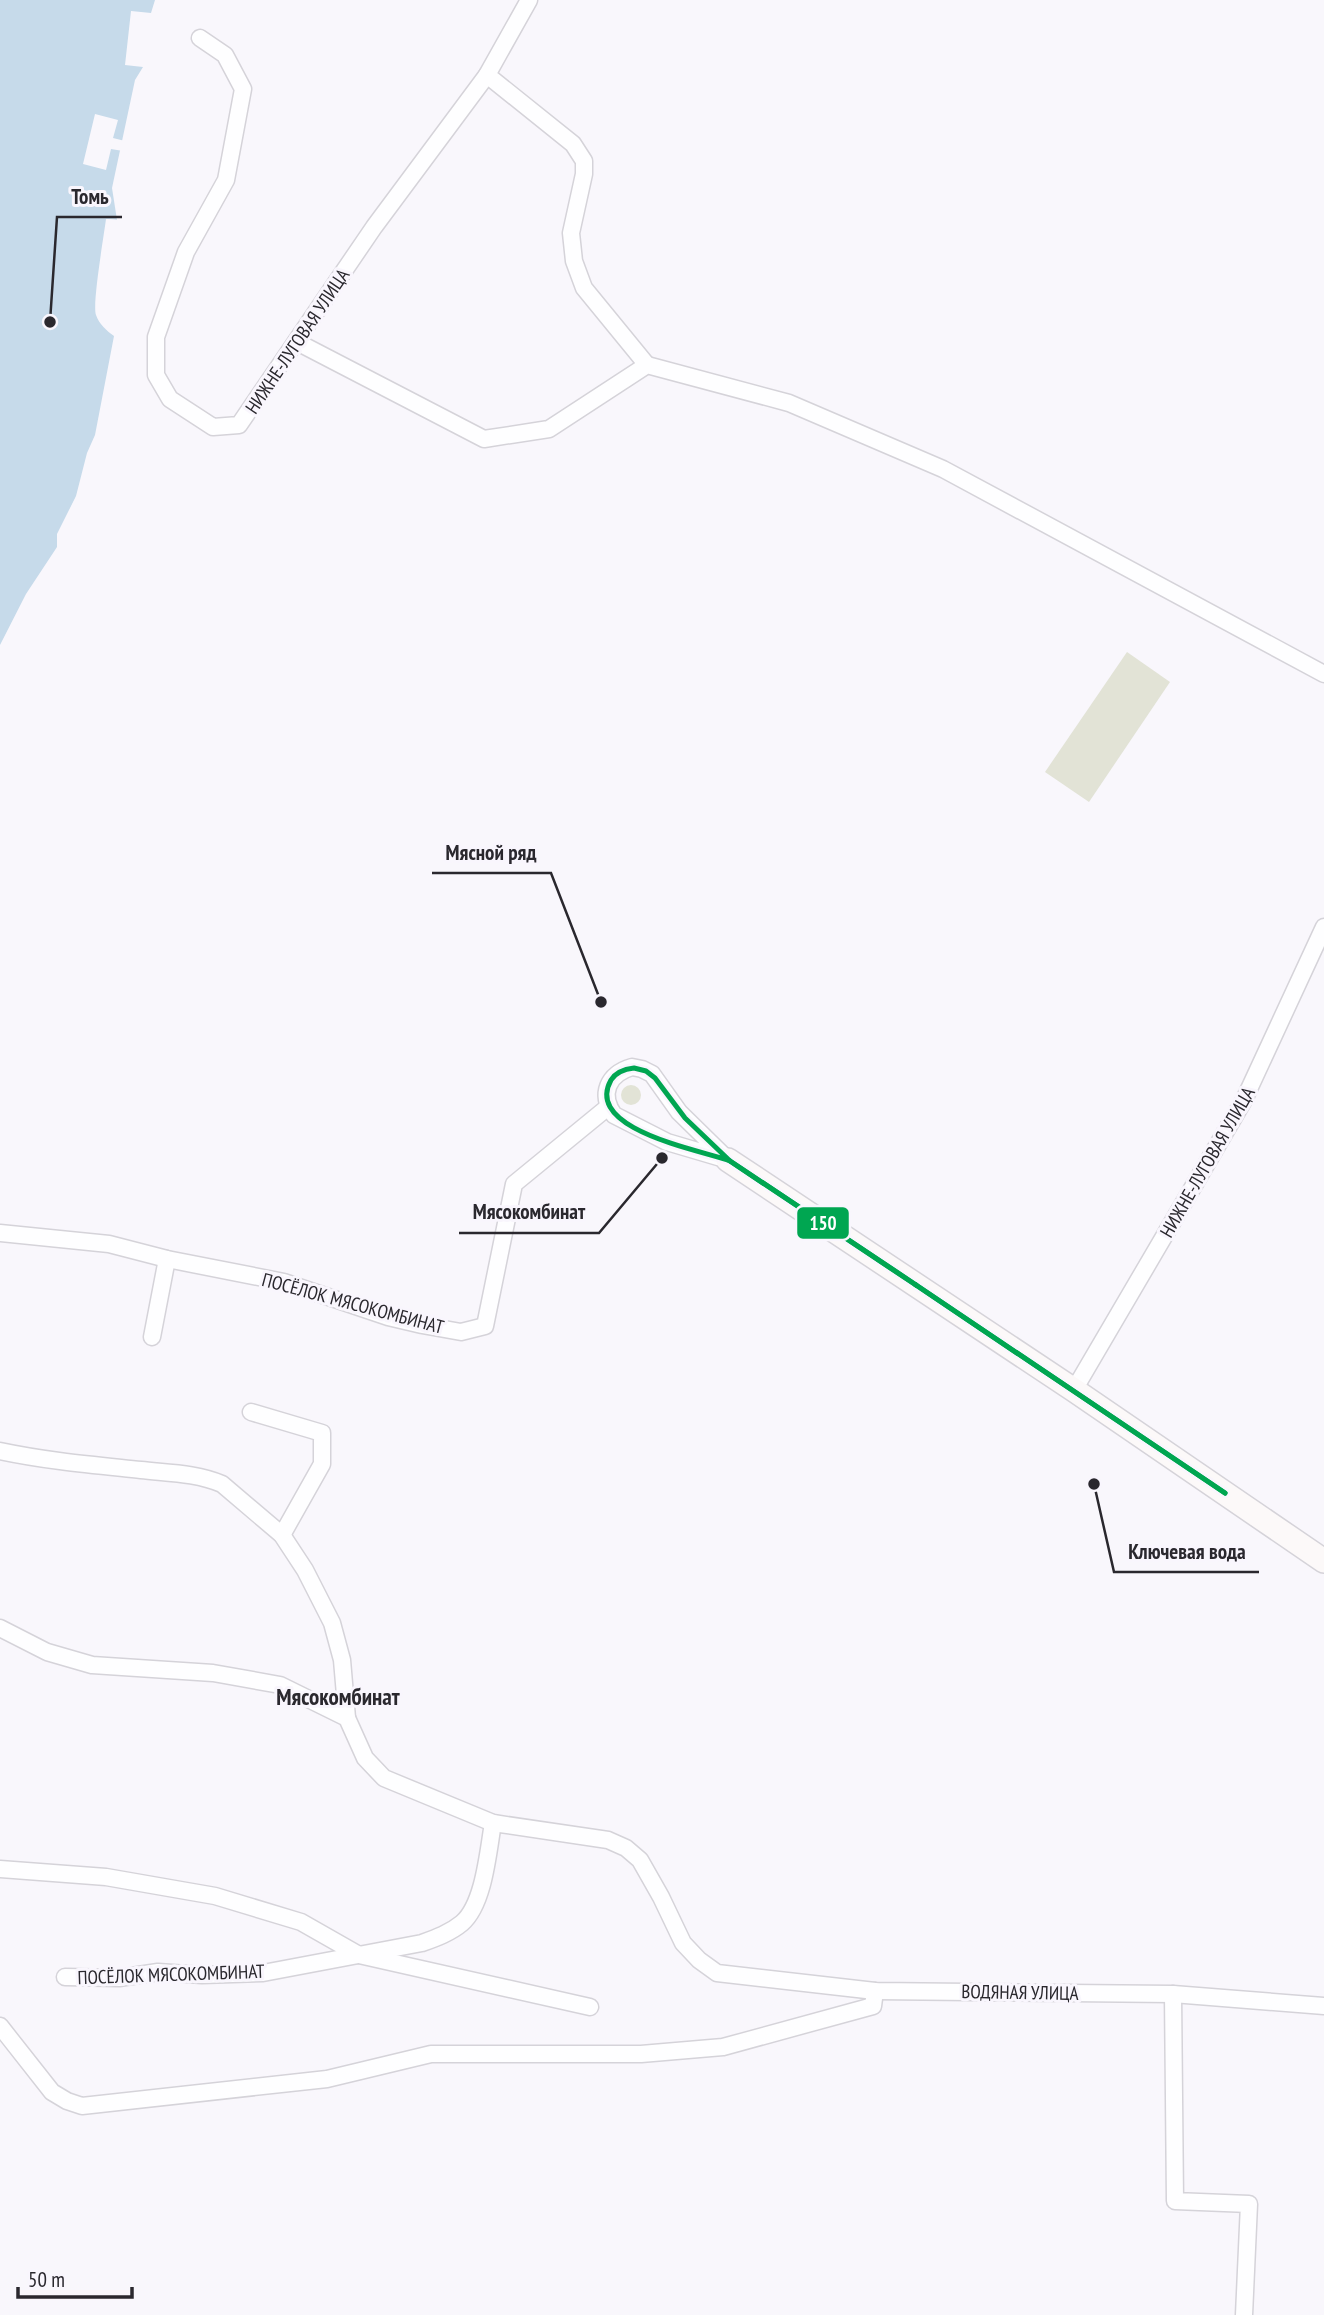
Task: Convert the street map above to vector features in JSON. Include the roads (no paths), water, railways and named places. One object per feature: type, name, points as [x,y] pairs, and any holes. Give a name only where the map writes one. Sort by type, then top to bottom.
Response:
[{"type":"street","name":"НИЖНЕ-ЛУГОВАЯ УЛИЦА","points":[[200,38],[226,55],[243,89],[226,180],[186,252],[156,337],[156,375],[170,399],[214,427],[239,425],[374,227],[487,75],[529,0]]},
{"type":"street","points":[[487,75],[573,144],[584,161],[584,174],[571,233],[574,261],[584,288],[647,365],[789,403],[943,469],[1324,674]]},
{"type":"street","points":[[297,342],[484,439],[549,429],[647,365]]},
{"type":"street","name":"НИЖНЕ-ЛУГОВАЯ УЛИЦА","points":[[1074,1390],[1244,1100],[1324,927]]},
{"type":"street","points":[[728,1160],[667,1142],[621,1120],[608,1107],[607,1086],[621,1070],[632,1067],[652,1074],[679,1112],[728,1160],[1074,1390],[1324,1561]]},
{"type":"street","name":"ПОСЁЛОК МЯСОКОМБИНАТ","points":[[0,1233],[109,1244],[167,1259],[284,1282],[388,1317],[461,1332],[485,1326],[514,1184],[608,1107]]},
{"type":"street","points":[[152,1337],[167,1259]]},
{"type":"street","points":[[251,1412],[322,1433],[322,1464],[282,1535]]},
{"type":"street","points":[[0,1451],[211,1479],[231,1491],[282,1535],[305,1570],[332,1623],[342,1660],[347,1718],[365,1758],[384,1777],[493,1824]]},
{"type":"street","points":[[0,1628],[47,1652],[92,1665],[213,1673],[280,1685],[347,1718]]},
{"type":"street","name":"ПОСЁЛОК МЯСОКОМБИНАТ","points":[[65,1977],[119,1978],[158,1972],[202,1975],[263,1973],[422,1943],[446,1934],[464,1921],[479,1896],[493,1824]]},
{"type":"street","name":"ВОДЯНАЯ УЛИЦА","points":[[493,1824],[608,1840],[626,1848],[640,1860],[683,1943],[699,1960],[717,1973],[875,1991],[1173,1994],[1324,2006]]},
{"type":"street","name":"ПОСЁЛОК МЯСОКОМБИНАТ","points":[[0,1868],[106,1877],[215,1896],[301,1922],[359,1955],[590,2007]]},
{"type":"street","points":[[0,2026],[52,2092],[82,2106],[327,2079],[432,2054],[641,2054],[723,2047],[873,2007],[875,1991]]},
{"type":"street","points":[[1173,1994],[1175,2201],[1249,2204],[1244,2315]]},
{"type":"water","points":[[0,0],[155,0],[151,13],[131,11],[125,65],[143,67],[135,80],[112,188],[117,220],[106,219],[99,269],[96,315],[106,330],[114,336],[95,435],[87,453],[76,496],[57,534],[57,547],[26,594],[0,645]]},
{"type":"place","name":"Томь","points":[[50,322]]},
{"type":"place","name":"Мясной ряд","points":[[601,1002]]},
{"type":"place","name":"Мясокомбинат","points":[[662,1158]]},
{"type":"place","name":"Ключевая вода","points":[[1094,1484]]},
{"type":"district","name":"Мясокомбинат","points":[[338,1696]]}]
